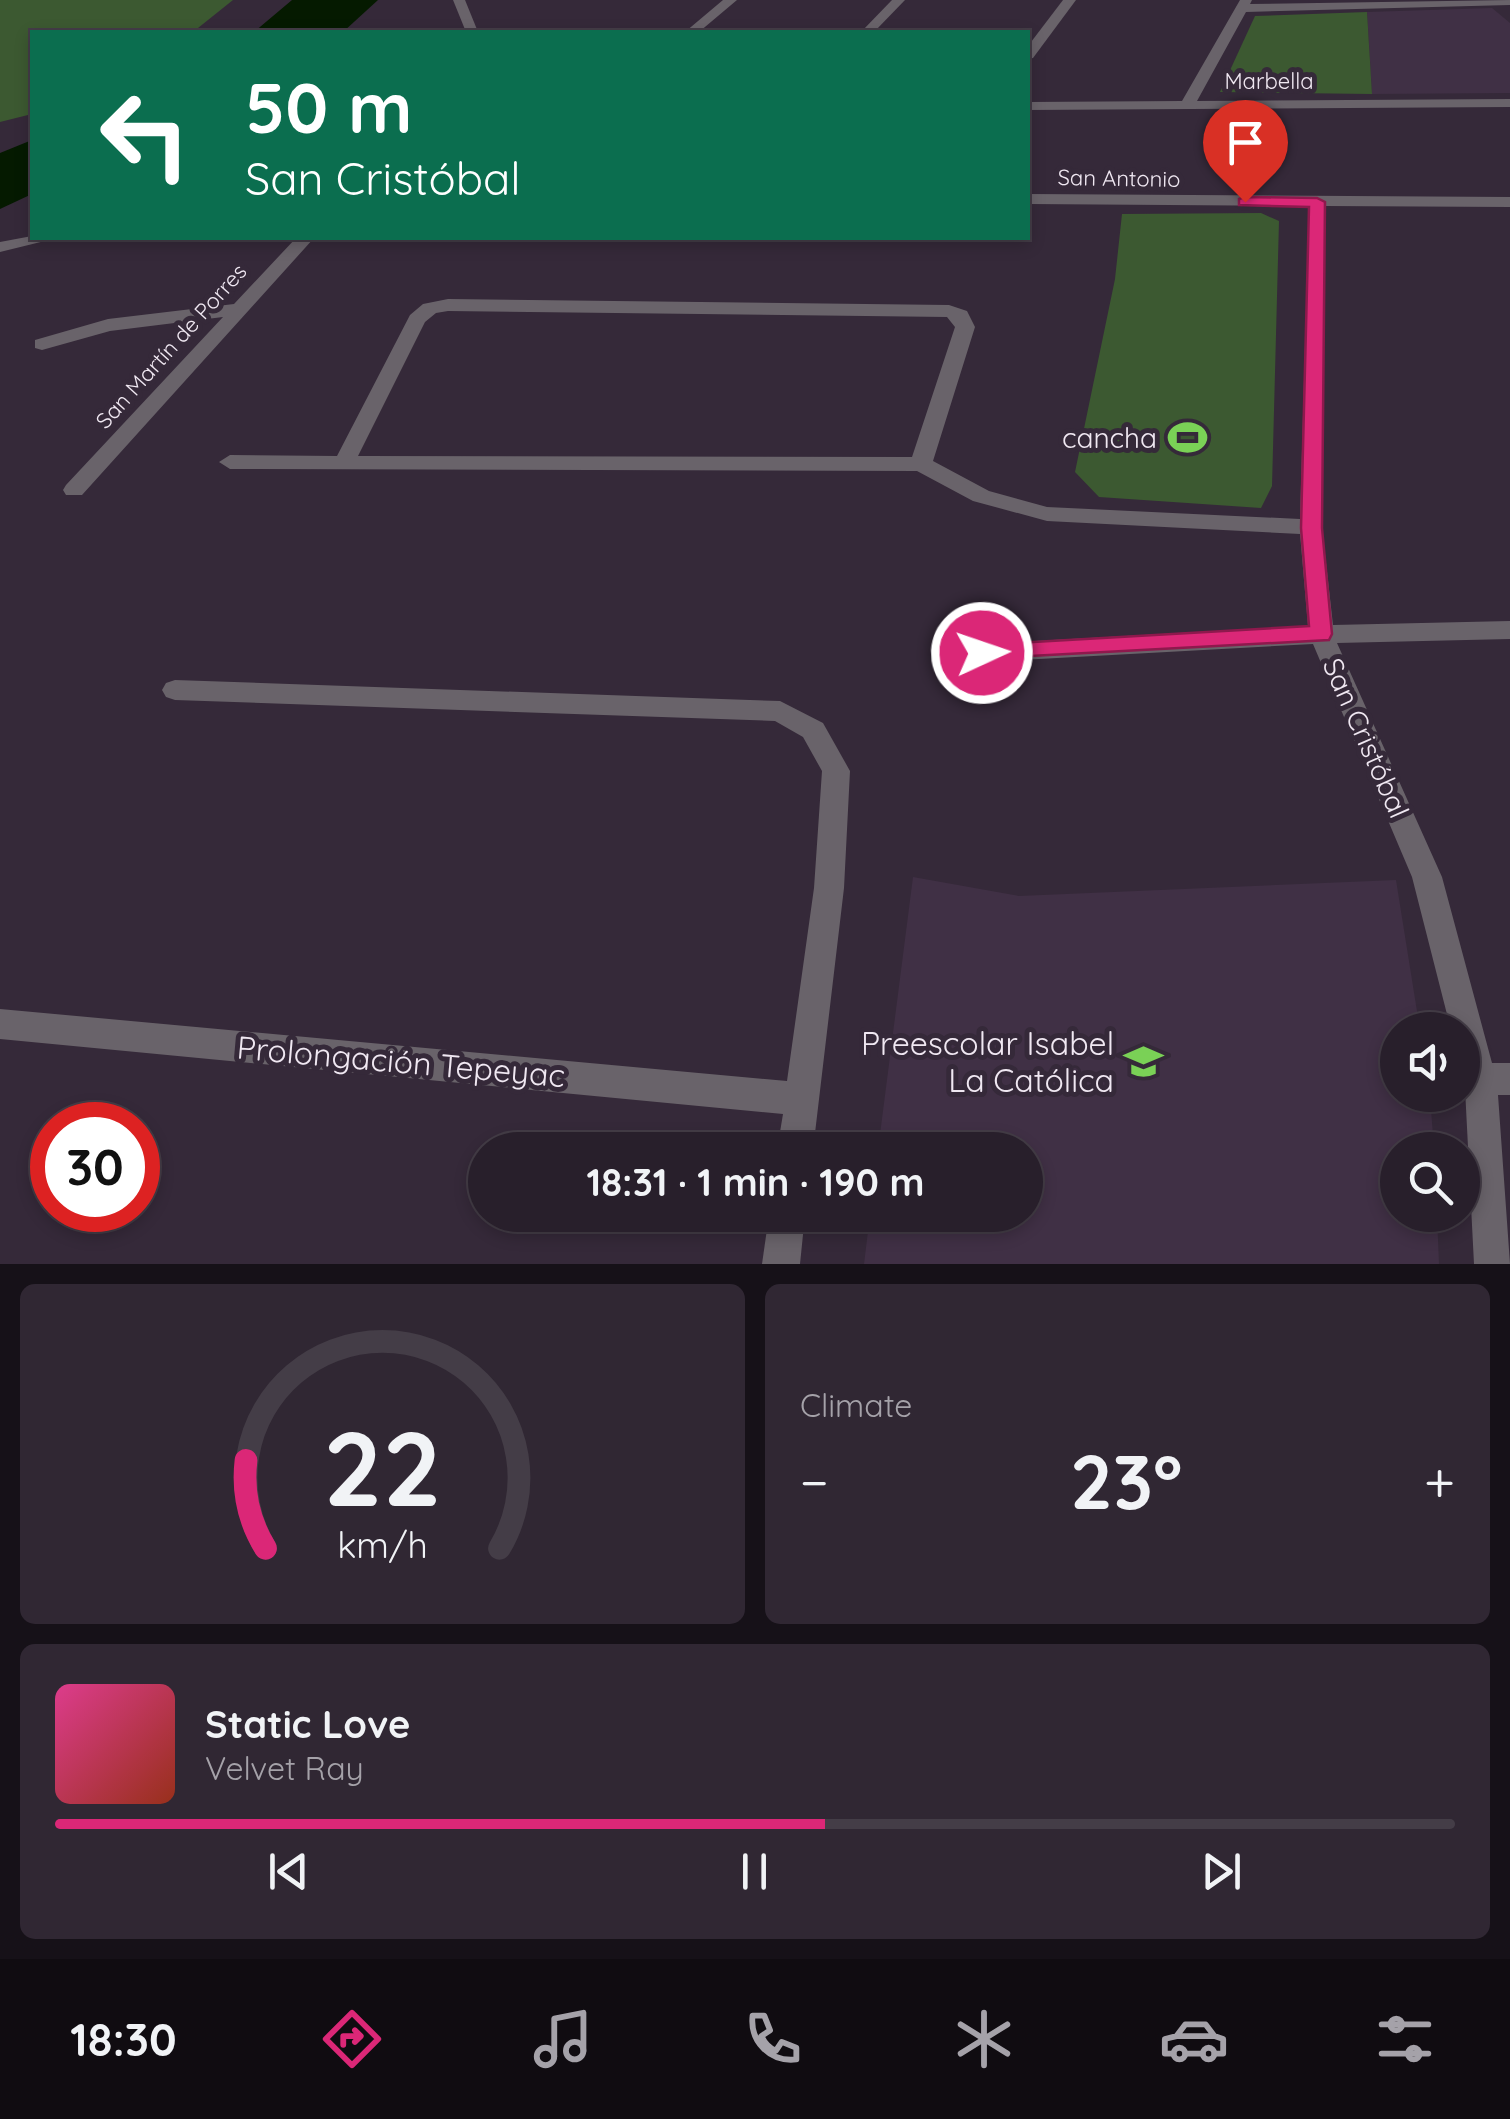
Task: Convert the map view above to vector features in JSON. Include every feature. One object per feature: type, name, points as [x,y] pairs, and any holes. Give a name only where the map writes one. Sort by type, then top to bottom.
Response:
[{"type":"street","points":[[459,0],[471,30]]},
{"type":"street","points":[[694,30],[731,0]]},
{"type":"street","points":[[868,30],[899,0]]},
{"type":"street","points":[[1030,53],[1070,0]]},
{"type":"street","points":[[1188,103],[1244,4],[1510,2]]},
{"type":"street","name":"Marbella","points":[[1030,106],[1510,103]]},
{"type":"street","name":"San Antonio","points":[[1030,200],[1510,202]]},
{"type":"street","name":"San Cristóbal","points":[[1317,202],[1312,528],[1320,634],[1428,877],[1495,1079],[1494,1264]]},
{"type":"street","points":[[0,246],[36,240]]},
{"type":"street","name":"San Martín de Porres","points":[[74,490],[304,240]]},
{"type":"street","points":[[344,462],[418,318],[430,308],[448,305],[949,310],[960,315],[964,327],[921,464]]},
{"type":"street","points":[[42,344],[108,325],[238,309]]},
{"type":"street","points":[[230,462],[921,464],[981,496],[1047,514],[1312,528]]},
{"type":"street","points":[[982,653],[1320,634],[1510,630]]},
{"type":"street","points":[[176,690],[780,711],[814,730],[836,771],[829,888],[797,1132]]},
{"type":"street","name":"Prolongación Tepeyac","points":[[0,1024],[802,1099]]},
{"type":"street","points":[[781,1264],[785,1232]]},
{"type":"shaded area","points":[[292,0],[378,0],[345,30],[256,30]]},
{"type":"shaded area","points":[[1492,8],[1510,23],[1510,93],[1372,94],[1367,12]]},
{"type":"shaded area","points":[[30,141],[30,195],[0,209],[0,153]]},
{"type":"shaded area","name":"Preescolar Isabel La Católica","points":[[913,877],[1019,896],[1396,880],[1417,1012],[1380,1012],[1380,1112],[1431,1112],[1433,1132],[1380,1132],[1380,1232],[1438,1232],[1439,1264],[864,1264],[868,1232],[1043,1232],[1043,1132],[880,1132]]},
{"type":"green space","points":[[0,0],[233,0],[196,30],[30,30],[30,114],[0,122]]},
{"type":"green space","points":[[1367,12],[1372,94],[1220,92],[1255,16]]},
{"type":"green space","points":[[1261,213],[1279,221],[1272,486],[1261,508],[1099,497],[1075,472],[1115,279],[1122,214]]},
{"type":"place","name":"cancha","points":[[1187,438]]},
{"type":"place","name":"Preescolar Isabel La Católica","points":[[1144,1062]]},
{"type":"route","points":[[982,653],[1320,634],[1312,528],[1317,202],[1245,202]]}]
